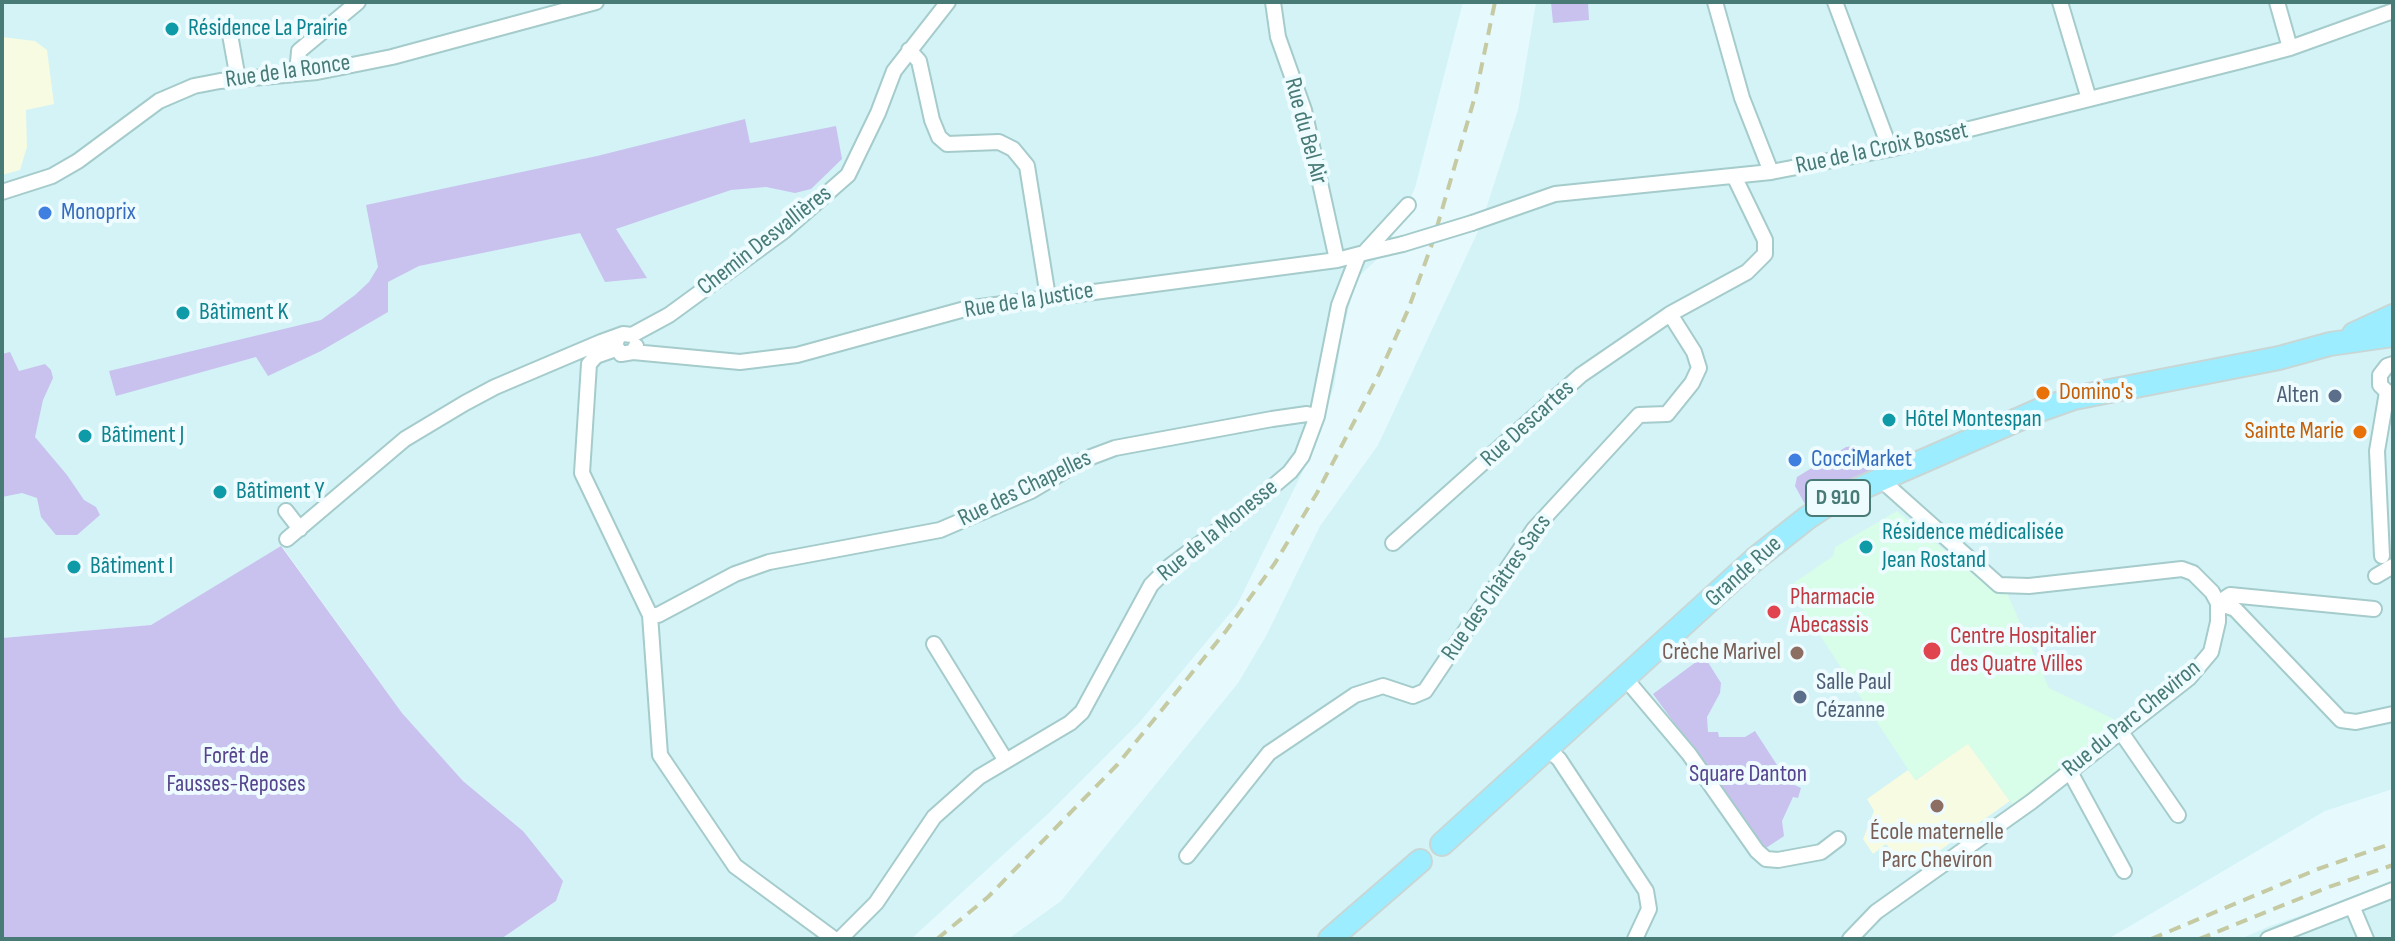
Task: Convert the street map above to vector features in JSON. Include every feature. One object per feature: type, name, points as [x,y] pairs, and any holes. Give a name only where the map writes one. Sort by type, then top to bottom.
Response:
[{"type":"main road","name":"Grande Rue","points":[[2330,344],[2393,316]]},
{"type":"main road","name":"Grande Rue","points":[[1330,939],[1420,861],[1432,866],[1441,862],[1445,854],[1445,841],[1545,747],[1779,539],[1836,499],[1879,478],[2074,398],[2279,358],[2330,344],[2393,335]]},
{"type":"street","points":[[297,74],[299,51],[358,2]]},
{"type":"street","name":"Rue de la Ronce","points":[[2,192],[52,176],[168,97],[194,86],[297,74],[392,57],[596,2]]},
{"type":"street","name":"Rue du Bel Air","points":[[1273,2],[1278,37],[1304,110],[1337,260]]},
{"type":"street","points":[[1715,2],[1742,98],[1771,172]]},
{"type":"street","points":[[1835,2],[1890,149]]},
{"type":"street","points":[[2060,2],[2089,99]]},
{"type":"street","points":[[2277,2],[2290,48]]},
{"type":"street","name":"Chemin Desvallières","points":[[287,539],[405,439],[495,387],[622,340],[669,315],[771,240],[848,175],[894,71],[946,3]]},
{"type":"street","name":"Rue de la Croix Bosset","points":[[1361,254],[1472,223],[1555,194],[1771,172],[1890,149],[2290,48],[2393,11]]},
{"type":"street","points":[[229,29],[238,79]]},
{"type":"street","points":[[909,50],[919,61],[932,120],[939,137],[947,144],[999,142],[1013,149],[1027,166],[1048,297]]},
{"type":"street","points":[[1670,314],[1747,272],[1765,254],[1765,240],[1734,176]]},
{"type":"street","points":[[1361,254],[1408,205]]},
{"type":"street","name":"Rue de la Justice","points":[[622,340],[637,344],[633,352],[740,362],[797,355],[965,309],[1337,260],[1361,254]]},
{"type":"street","name":"Rue de la Monesse","points":[[837,939],[876,903],[934,817],[979,777],[1070,723],[1082,712],[1151,585],[1170,566],[1290,472],[1302,456],[1317,416],[1339,305],[1361,254]]},
{"type":"street","name":"Rue Descartes","points":[[1393,543],[1581,375],[1670,314]]},
{"type":"street","name":"Rue des Châtres Sacs","points":[[1187,856],[1269,753],[1355,695],[1383,686],[1413,696],[1425,691],[1544,517],[1639,415],[1667,414],[1692,383],[1699,368],[1694,352],[1670,314]]},
{"type":"street","points":[[622,340],[589,364],[582,473],[650,615],[660,755],[735,866],[837,939]]},
{"type":"street","points":[[575,355],[589,364]]},
{"type":"street","points":[[2376,576],[2388,561],[2377,451],[2390,392],[2380,385],[2380,375],[2393,364]]},
{"type":"street","name":"Rue des Chapelles","points":[[650,615],[658,615],[735,574],[769,562],[940,530],[1031,491],[1083,460],[1115,448],[1272,419],[1307,414],[1317,416]]},
{"type":"street","points":[[1879,478],[1999,585],[2029,586],[2140,571],[2182,569],[2193,573],[2212,592],[2218,603],[2235,609],[2341,720],[2356,722],[2393,714]]},
{"type":"street","points":[[286,511],[300,529]]},
{"type":"street","points":[[2218,603],[2230,595],[2374,609]]},
{"type":"street","name":"Rue du Parc Cheviron","points":[[1850,939],[1876,912],[2031,802],[2189,678],[2211,652],[2218,603]]},
{"type":"street","points":[[934,644],[1006,761]]},
{"type":"street","points":[[1625,678],[1689,754],[1757,851],[1766,859],[1778,860],[1821,852],[1838,839]]},
{"type":"street","points":[[2121,732],[2178,815]]},
{"type":"street","points":[[1545,747],[1559,759],[1646,891],[1649,909],[1635,939]]},
{"type":"street","points":[[2069,770],[2124,871]]},
{"type":"street","points":[[2268,939],[2393,890]]},
{"type":"street","points":[[2352,906],[2366,939]]},
{"type":"shaded area","points":[[2,2],[1463,2],[1415,188],[1385,252],[1356,279],[1342,335],[1334,387],[1306,465],[1237,605],[1138,724],[1049,813],[911,939],[501,939],[556,901],[523,831],[463,781],[402,713],[282,546],[151,625],[2,638]]},
{"type":"shaded area","points":[[1536,2],[2393,2],[2393,789],[2325,811],[2108,939],[1008,939],[1061,901],[1238,683],[1266,636],[1320,526],[1378,445],[1480,227],[1518,110]]},
{"type":"shaded area","points":[[2,37],[35,41],[47,50],[54,104],[26,110],[27,147],[20,170],[2,175]]},
{"type":"shaded area","name":"Centre Hospitalier des Quatre Villes","points":[[1897,511],[1990,588],[2007,593],[2049,688],[2120,722],[2013,805],[1968,744],[1915,780],[1788,587],[1833,556],[1835,547]]},
{"type":"shaded area","name":"École maternelle Parc Cheviron","points":[[1968,743],[2010,801],[1922,863],[1919,859],[1912,864],[1909,860],[1903,865],[1886,844],[1873,854],[1863,839],[1874,811],[1867,799],[1908,770],[1916,780]]},
{"type":"shaded area","points":[[2393,884],[2393,939],[2240,939],[2270,926]]},
{"type":"green space","points":[[1551,2],[1588,2],[1589,20],[1553,23]]},
{"type":"green space","points":[[745,119],[750,143],[836,126],[842,159],[811,189],[795,193],[766,187],[731,190],[616,229],[647,278],[605,282],[580,233],[419,266],[388,282],[388,312],[321,351],[268,376],[256,357],[116,396],[109,371],[321,320],[355,295],[369,282],[378,267],[366,205],[597,156]]},
{"type":"green space","points":[[10,352],[19,371],[45,364],[51,370],[53,378],[43,400],[35,437],[84,500],[96,507],[100,515],[77,535],[56,535],[41,517],[37,498],[22,493],[2,497],[2,354]]},
{"type":"green space","points":[[1854,446],[1874,468],[1806,506],[1795,486],[1797,477],[1846,447]]},
{"type":"green space","name":"Forêt de Fausses-Reposes","points":[[281,546],[402,713],[463,781],[523,831],[563,881],[556,901],[501,939],[2,939],[2,638],[151,625]]},
{"type":"green space","name":"Square Danton","points":[[1704,656],[1721,683],[1720,693],[1707,717],[1708,732],[1718,732],[1719,737],[1745,737],[1755,731],[1788,782],[1801,788],[1798,798],[1793,797],[1782,821],[1784,836],[1763,850],[1653,694]]},
{"type":"railway","points":[[937,939],[988,897],[1117,765],[1226,631],[1275,563],[1317,493],[1379,374],[1408,310],[1432,244],[1476,93],[1495,2]]},
{"type":"railway","points":[[2151,939],[2318,869],[2393,843]]},
{"type":"railway","points":[[2199,939],[2393,865]]},
{"type":"place","name":"Résidence La Prairie","points":[[172,29]]},
{"type":"place","name":"Monoprix","points":[[45,213]]},
{"type":"place","name":"Bâtiment K","points":[[183,313]]},
{"type":"place","name":"Domino's","points":[[2043,393]]},
{"type":"place","name":"Alten","points":[[2335,396]]},
{"type":"place","name":"Hôtel Montespan","points":[[1889,420]]},
{"type":"place","name":"Sainte Marie","points":[[2360,432]]},
{"type":"place","name":"Bâtiment J","points":[[85,436]]},
{"type":"place","name":"CocciMarket","points":[[1795,460]]},
{"type":"place","name":"Bâtiment Y","points":[[220,492]]},
{"type":"place","name":"Résidence médicalisée Jean Rostand","points":[[1866,547]]},
{"type":"place","name":"Bâtiment I","points":[[74,567]]},
{"type":"place","name":"Pharmacie Abecassis","points":[[1774,612]]},
{"type":"place","name":"Centre Hospitalier des Quatre Villes","points":[[1932,651]]},
{"type":"place","name":"Crèche Marivel","points":[[1797,653]]},
{"type":"place","name":"Salle Paul Cézanne","points":[[1800,697]]},
{"type":"place","name":"École maternelle Parc Cheviron","points":[[1937,806]]}]
